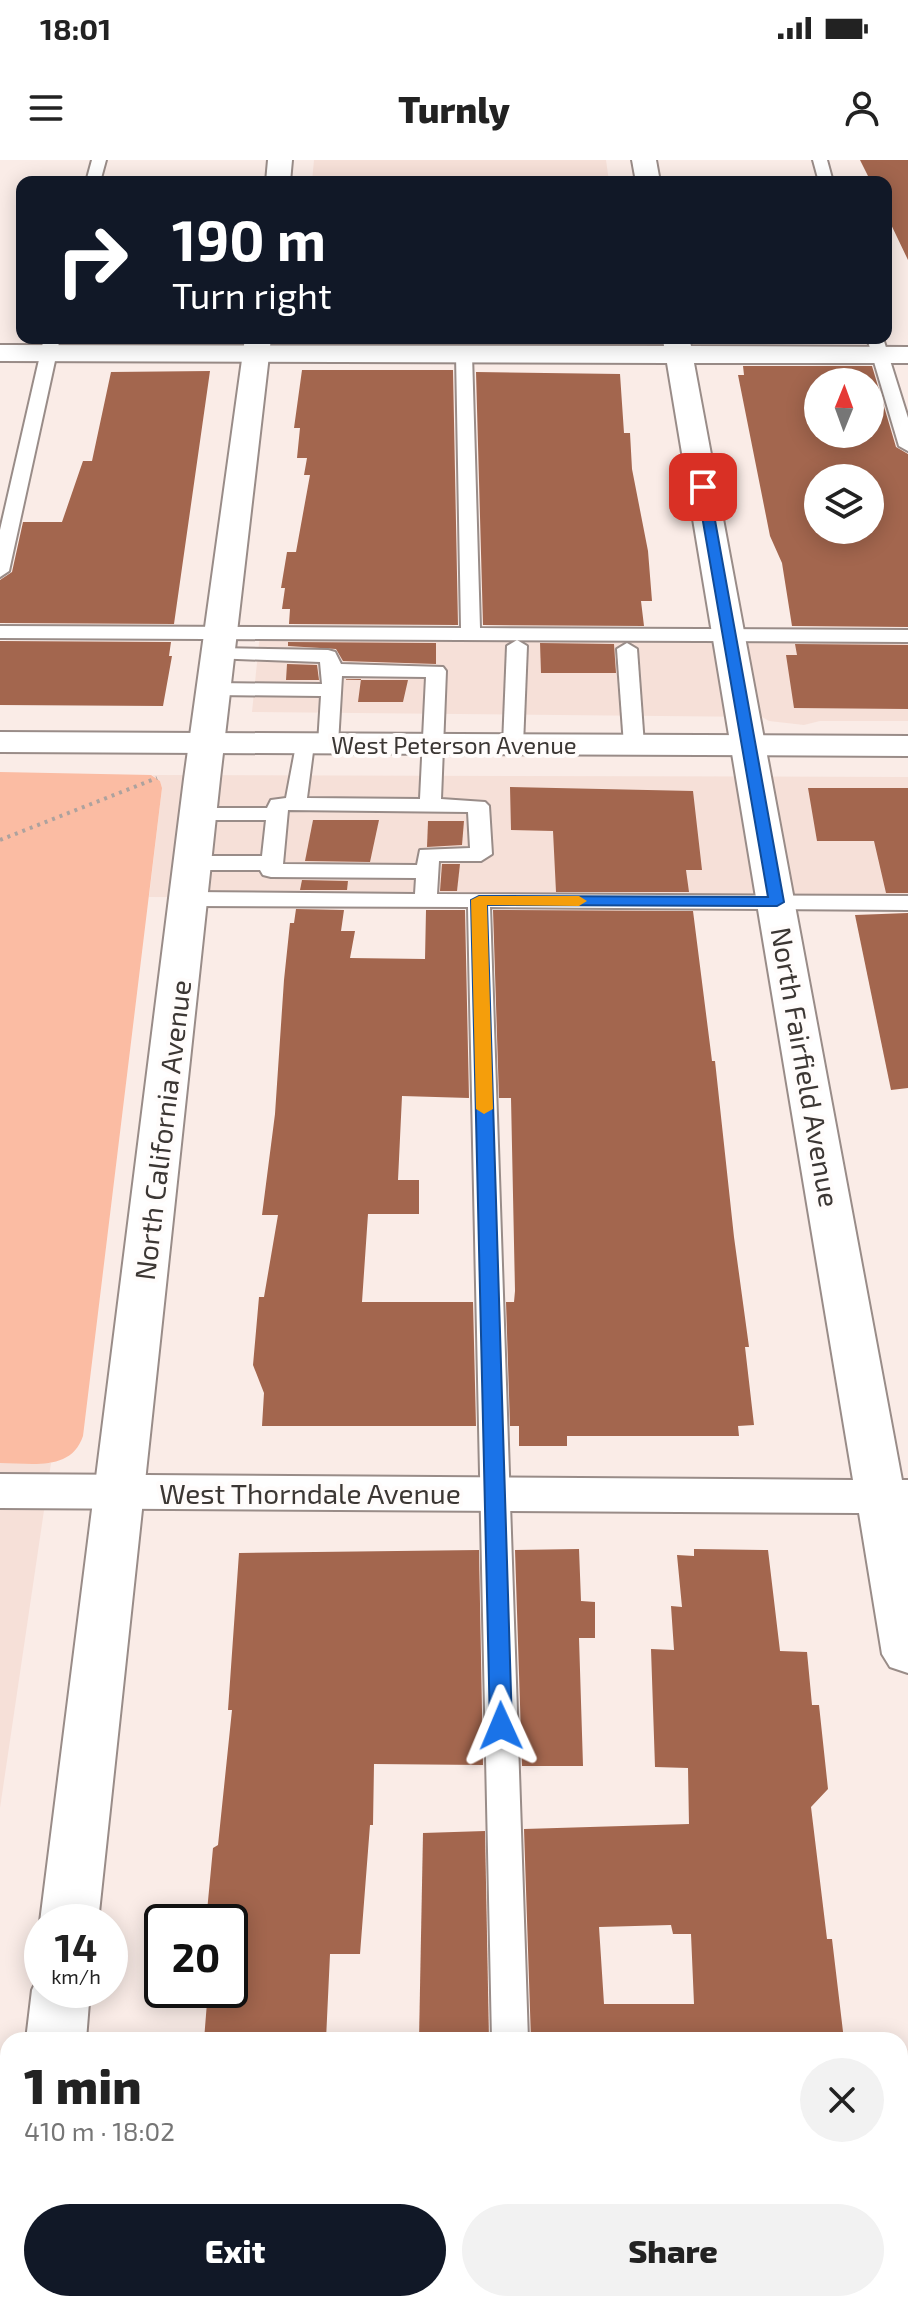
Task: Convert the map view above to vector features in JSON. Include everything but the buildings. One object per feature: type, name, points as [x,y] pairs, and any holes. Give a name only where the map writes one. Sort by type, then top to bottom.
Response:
[{"type":"street","points":[[0,353],[50,345],[257,346],[464,354],[678,346],[888,349]]},
{"type":"street","name":"North California Avenue","points":[[71,1904],[207,743],[257,346]]},
{"type":"street","name":"North Fairfield Avenue","points":[[678,346],[777,902],[894,1497],[908,1654]]},
{"type":"street","name":"West Peterson Avenue","points":[[0,742],[908,746]]},
{"type":"street","name":"West Thorndale Avenue","points":[[0,1491],[894,1497]]},
{"type":"street","points":[[57,2032],[59,2008]]},
{"type":"lane","points":[[0,571],[50,345]]},
{"type":"lane","points":[[888,349],[908,446]]},
{"type":"lane","points":[[464,354],[471,635]]},
{"type":"lane","points":[[0,632],[220,644],[328,656],[332,680],[316,744],[286,810],[271,870],[427,872]]},
{"type":"lane","points":[[220,644],[471,635],[908,636]]},
{"type":"lane","points":[[513,745],[517,646]]},
{"type":"lane","points":[[627,649],[634,745]]},
{"type":"lane","points":[[214,689],[436,671],[430,805]]},
{"type":"lane","points":[[199,814],[478,806],[481,854],[428,855],[426,900]]},
{"type":"lane","points":[[191,881],[272,863]]},
{"type":"lane","points":[[191,881],[426,900],[908,903]]},
{"type":"lane","points":[[479,900],[510,2032]]},
{"type":"path","points":[[0,840],[157,778]]},
{"type":"shaded area","points":[[314,160],[606,160],[608,176],[313,176]]},
{"type":"shaded area","points":[[260,633],[908,634],[908,721],[820,721],[804,725],[769,721],[762,717],[252,712]]},
{"type":"shaded area","points":[[0,772],[151,775],[160,781],[162,788],[83,1436],[69,1455],[37,1464],[0,1463]]},
{"type":"shaded area","points":[[152,775],[908,777],[908,901],[149,897],[162,788],[160,781]]},
{"type":"shaded area","points":[[0,1463],[51,1463],[0,1808]]},
{"type":"slow traffic","points":[[484,1109],[479,900],[579,901]]},
{"type":"route","points":[[501,1726],[479,900],[777,902],[703,487]]}]
